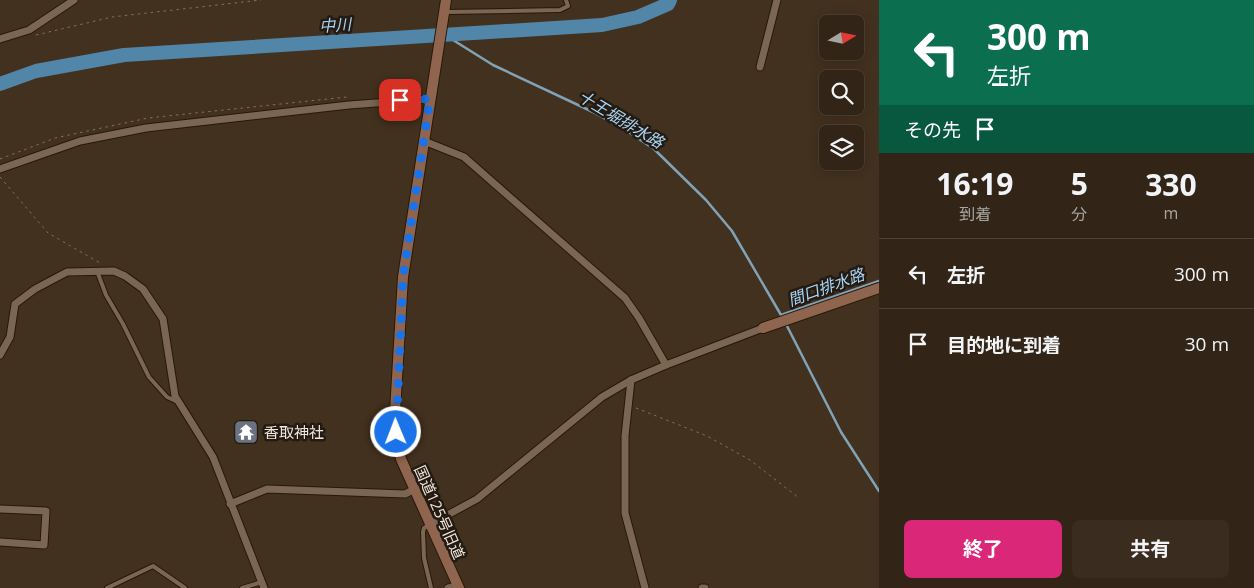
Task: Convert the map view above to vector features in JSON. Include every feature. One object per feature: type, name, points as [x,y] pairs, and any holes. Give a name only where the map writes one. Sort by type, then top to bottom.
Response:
[{"type":"street","points":[[0,40],[29,30],[74,0]]},
{"type":"street","name":"国道125号旧道","points":[[446,0],[403,277],[395,412],[398,447],[413,490],[455,587]]},
{"type":"street","points":[[760,67],[777,0]]},
{"type":"street","points":[[0,169],[80,141],[138,130],[349,105],[430,99]]},
{"type":"street","points":[[424,141],[464,157],[625,298],[640,318],[666,365]]},
{"type":"street","points":[[0,354],[10,338],[15,304],[62,274],[114,271],[134,281],[143,289],[163,319],[175,396],[213,457],[263,585]]},
{"type":"street","points":[[429,525],[477,499],[602,397],[632,380],[796,315],[879,288]]},
{"type":"street","points":[[632,380],[626,436],[625,513],[644,588]]},
{"type":"street","points":[[230,504],[267,489],[405,494],[413,490]]},
{"type":"street","points":[[0,509],[46,511],[44,545],[0,542]]},
{"type":"lane","points":[[443,14],[560,10],[568,6],[566,0]]},
{"type":"lane","points":[[97,271],[106,295],[123,324],[149,377],[167,397],[179,403]]},
{"type":"lane","points":[[429,525],[424,528],[423,532],[424,558],[431,588]]},
{"type":"lane","points":[[107,588],[153,566],[185,588]]},
{"type":"lane","points":[[242,588],[263,585]]},
{"type":"path","points":[[32,36],[112,17],[261,0]]},
{"type":"path","points":[[0,177],[48,233],[98,260],[105,271]]},
{"type":"path","points":[[628,405],[707,436],[750,460],[799,498]]},
{"type":"waterway","name":"中川","points":[[0,84],[36,71],[124,55],[602,25],[638,17],[668,4],[670,0]]},
{"type":"waterway","name":"十王堀排水路","points":[[445,35],[493,65],[593,112],[654,149],[706,200],[732,231],[781,315],[879,281]]},
{"type":"waterway","name":"十王堀排水路","points":[[787,326],[841,432],[879,491]]},
{"type":"place","name":"香取神社","points":[[246,432]]},
{"type":"route","points":[[396,432],[395,412],[403,277],[430,99],[400,100]]},
{"type":"water label","name":"間口排水路","points":[[826,287]]}]
